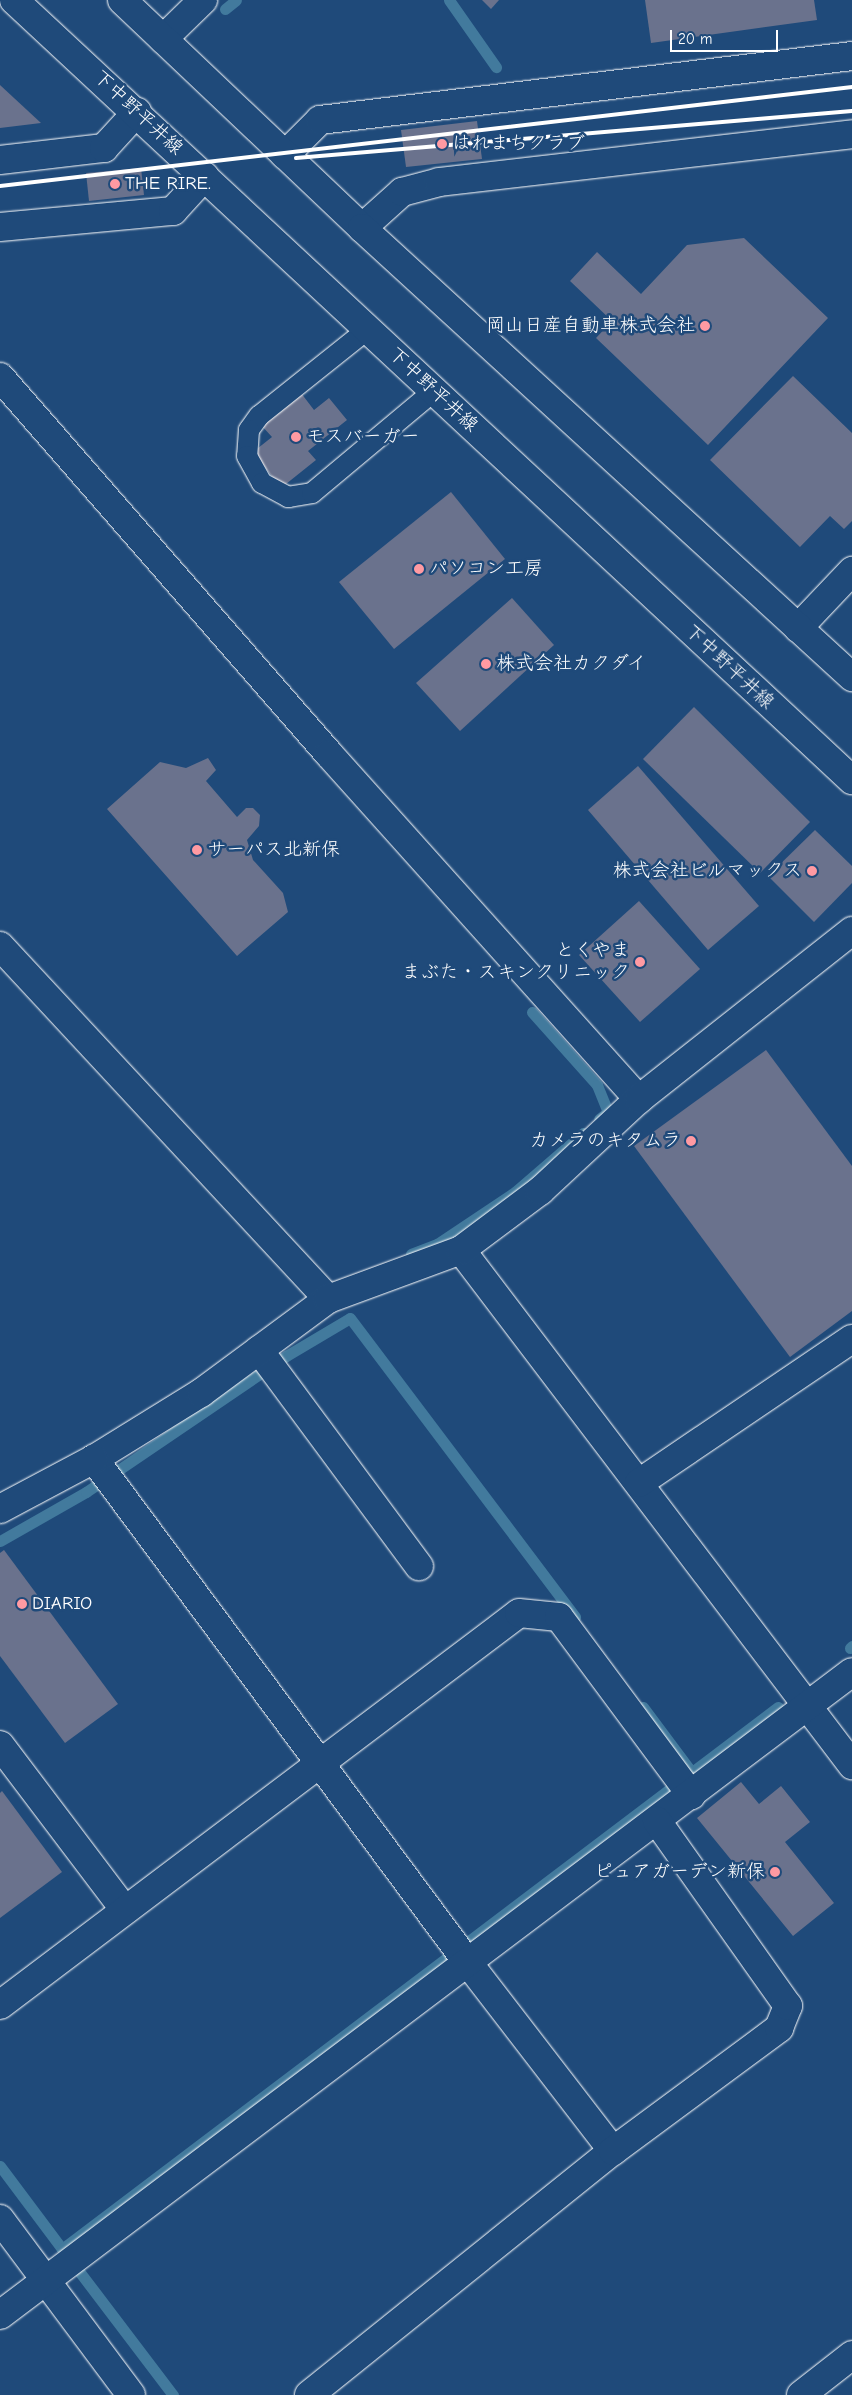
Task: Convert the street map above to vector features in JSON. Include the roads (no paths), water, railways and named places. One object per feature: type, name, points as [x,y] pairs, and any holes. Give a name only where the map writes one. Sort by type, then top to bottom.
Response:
[{"type":"street","name":"下中野平井線","points":[[14,0],[137,112],[852,780]]},
{"type":"street","points":[[122,0],[362,228],[852,677]]},
{"type":"street","points":[[163,39],[203,0]]},
{"type":"street","points":[[285,155],[320,120],[852,56]]},
{"type":"street","points":[[0,160],[104,148],[137,112]]},
{"type":"street","points":[[362,228],[402,192],[439,182],[852,134]]},
{"type":"street","points":[[0,227],[173,211],[205,176]]},
{"type":"street","points":[[0,377],[336,762],[639,1100]]},
{"type":"street","points":[[798,628],[852,571]]},
{"type":"street","points":[[0,1509],[103,1471],[201,1393],[266,1360],[328,1298],[461,1250],[540,1191],[639,1100],[852,932]]},
{"type":"street","points":[[0,946],[328,1298]]},
{"type":"street","points":[[461,1250],[852,1765]]},
{"type":"street","points":[[639,1482],[852,1339]]},
{"type":"street","points":[[266,1360],[419,1566]]},
{"type":"street","points":[[103,1471],[461,1954],[613,2151]]},
{"type":"street","points":[[0,2005],[519,1613],[559,1617],[684,1786]]},
{"type":"street","points":[[0,2315],[461,1954],[658,1821],[684,1786],[809,1707],[852,1672]]},
{"type":"street","points":[[0,1745],[125,1910]]},
{"type":"street","points":[[309,2395],[613,2151],[779,2028],[788,2006],[658,1821]]},
{"type":"street","points":[[0,2219],[62,2268],[131,2395]]},
{"type":"street","points":[[801,2395],[852,2356]]},
{"type":"lane","points":[[368,329],[254,423],[249,430],[247,456],[262,483],[288,497],[312,492],[434,391]]},
{"type":"waterway","points":[[225,9],[236,0]]},
{"type":"waterway","points":[[449,0],[496,67]]},
{"type":"waterway","points":[[532,1012],[597,1085],[608,1112],[599,1119]]},
{"type":"waterway","points":[[411,1254],[437,1244],[515,1192],[583,1133]]},
{"type":"waterway","points":[[0,1541],[86,1492],[286,1356],[350,1318],[575,1617]]},
{"type":"waterway","points":[[643,1707],[693,1774]]},
{"type":"waterway","points":[[173,2395],[62,2249],[778,1707]]},
{"type":"waterway","points":[[0,2166],[62,2249]]},
{"type":"railway","points":[[0,186],[852,87]]},
{"type":"railway","points":[[296,158],[852,111]]},
{"type":"place","name":"はれまちクラブ","points":[[442,144]]},
{"type":"place","name":"THE RIRE.","points":[[115,184]]},
{"type":"place","name":"岡山日産自動車株式会社","points":[[705,326]]},
{"type":"place","name":"モスバーガー","points":[[296,437]]},
{"type":"place","name":"パソコン工房","points":[[419,569]]},
{"type":"place","name":"株式会社カクダイ","points":[[486,664]]},
{"type":"place","name":"サーパス北新保","points":[[197,850]]},
{"type":"place","name":"株式会社ビルマックス","points":[[812,871]]},
{"type":"place","name":"とくやま まぶた・スキンクリニック","points":[[640,962]]},
{"type":"place","name":"カメラのキタムラ","points":[[691,1141]]},
{"type":"place","name":"DIARIO","points":[[22,1604]]},
{"type":"place","name":"ピュアガーデン新保","points":[[775,1872]]}]
